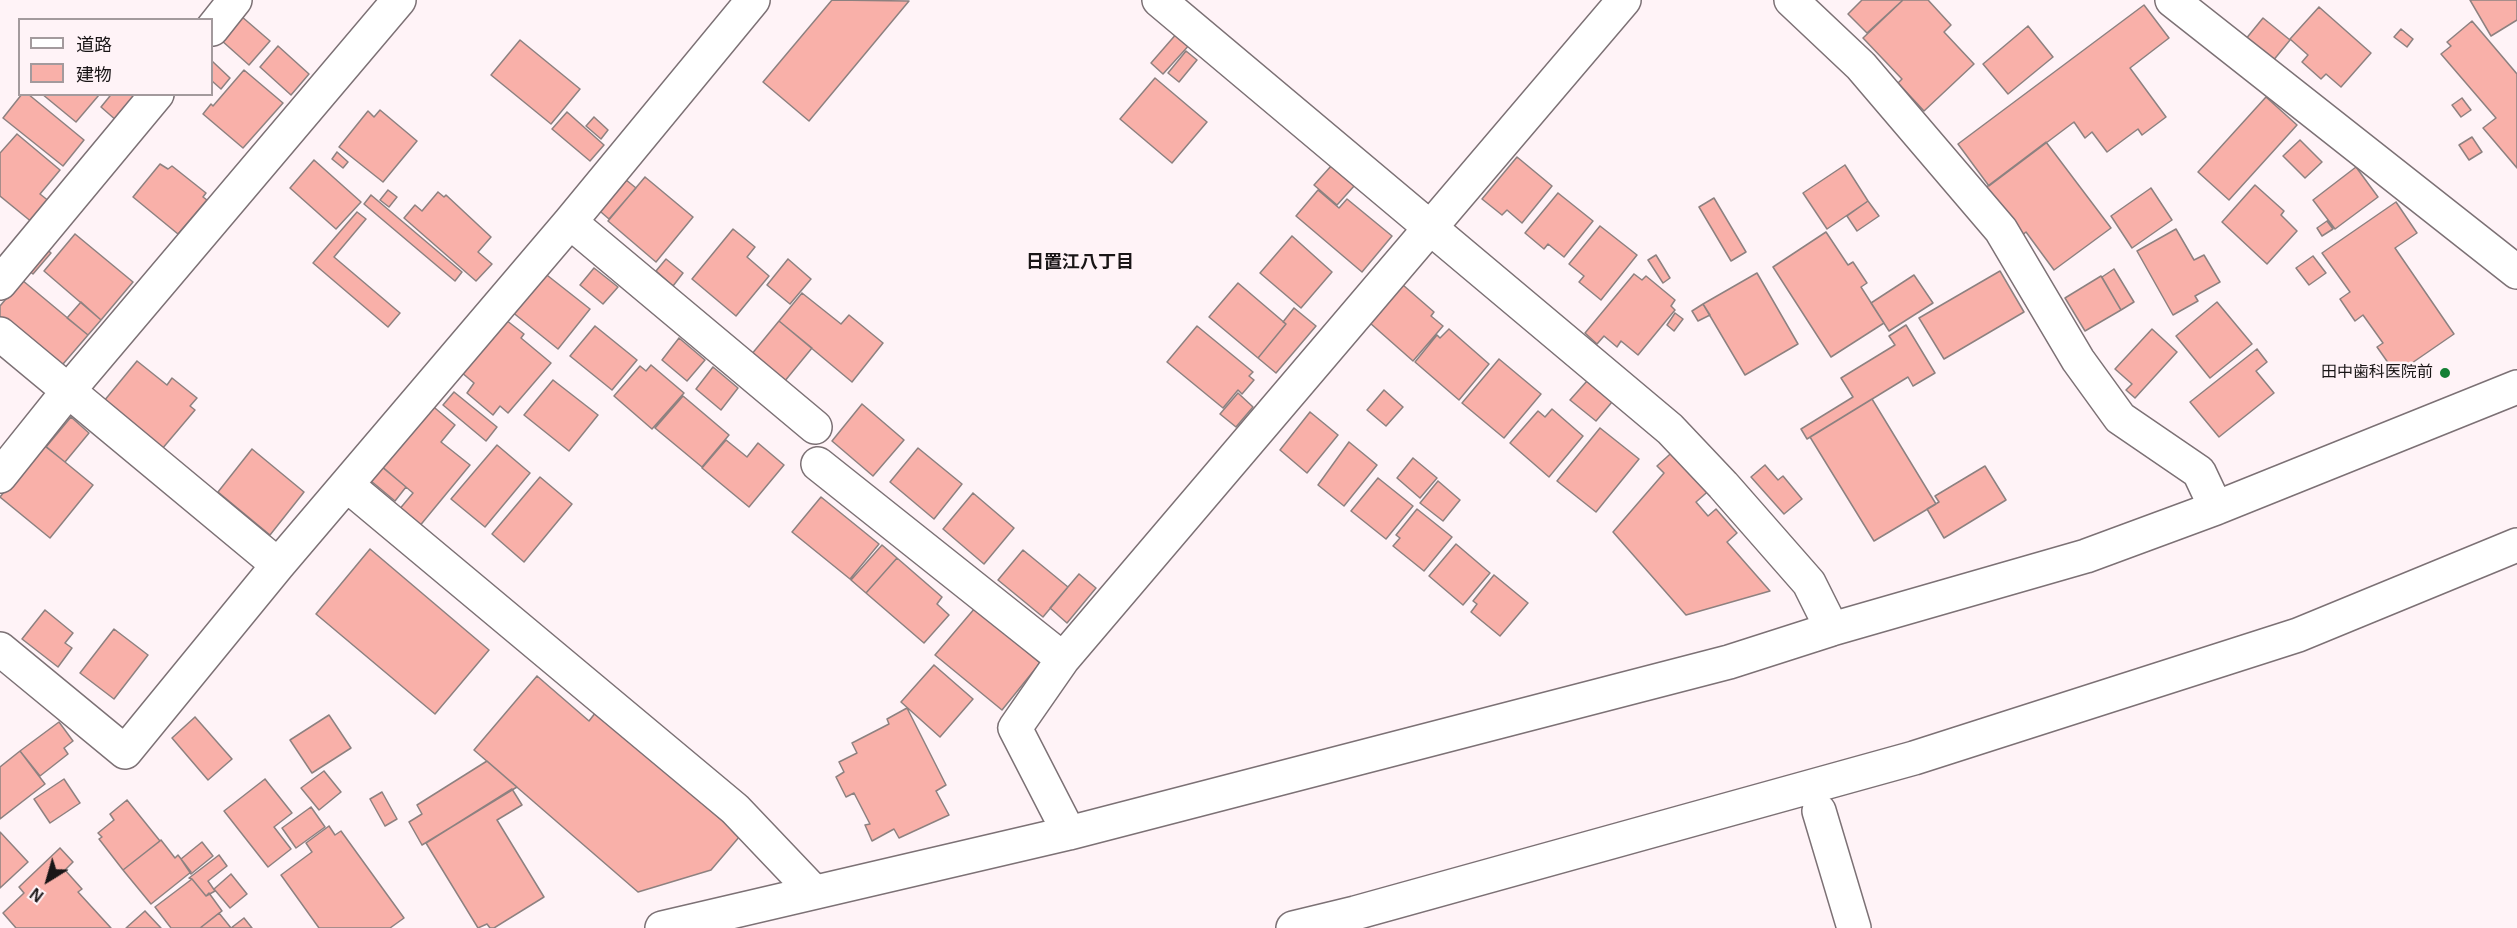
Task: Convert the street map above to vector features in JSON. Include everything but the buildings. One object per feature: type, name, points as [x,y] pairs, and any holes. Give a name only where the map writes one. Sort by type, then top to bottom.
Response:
[{"type":"street","points":[[213,28],[235,0]]},
{"type":"street","points":[[0,476],[68,391],[399,0]]},
{"type":"street","points":[[0,649],[125,752],[278,565],[570,222],[753,0]]},
{"type":"street","points":[[1159,0],[1670,429],[1723,485],[1809,583],[1832,629]]},
{"type":"street","points":[[1069,833],[1015,728],[1063,659],[1624,0]]},
{"type":"street","points":[[1791,0],[1861,66],[2001,230],[2078,360],[2120,418],[2199,472],[2216,508]]},
{"type":"street","points":[[2172,0],[2517,272]]},
{"type":"street","points":[[0,283],[155,96]]},
{"type":"street","points":[[570,222],[815,427]]},
{"type":"street","points":[[0,334],[278,565]]},
{"type":"street","points":[[662,928],[1069,833],[1729,662],[1832,629],[2086,556],[2216,508],[2517,387]]},
{"type":"street","points":[[818,464],[1063,659]]},
{"type":"street","points":[[347,485],[735,809],[814,891]]},
{"type":"street","points":[[1293,928],[1914,758],[2298,635],[2517,545]]},
{"type":"street","points":[[1819,811],[1854,928]]},
{"type":"place","name":"田中歯科医院前","points":[[2445,373]]},
{"type":"district","name":"日置江八丁目","points":[[1080,263]]}]
